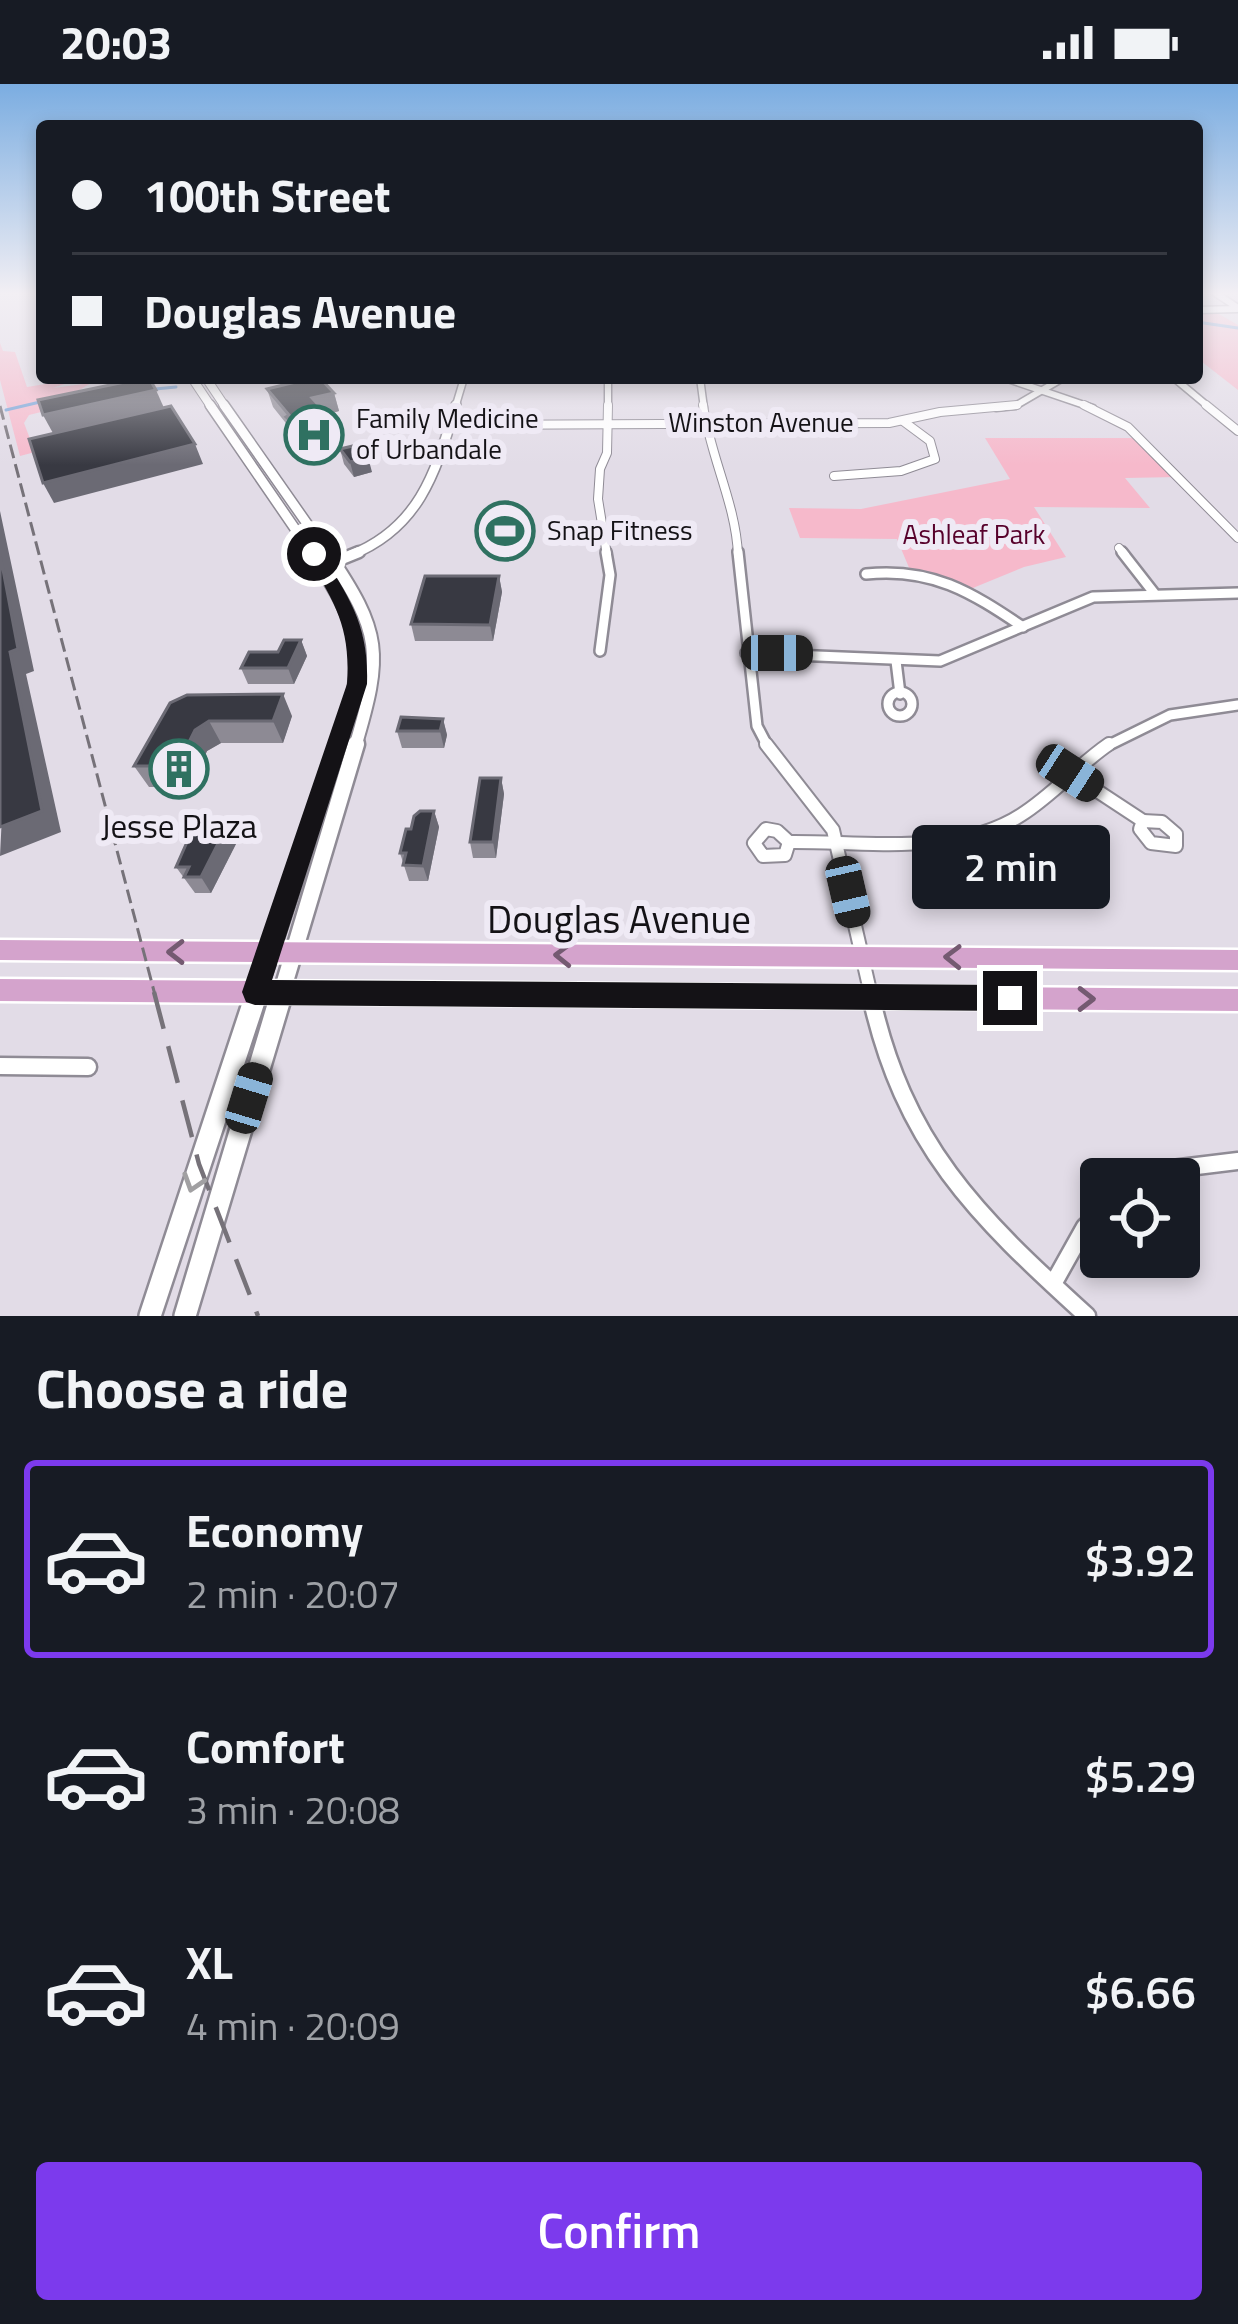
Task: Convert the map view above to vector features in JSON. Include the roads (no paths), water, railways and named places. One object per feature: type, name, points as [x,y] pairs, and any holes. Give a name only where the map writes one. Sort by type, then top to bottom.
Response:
[{"type":"main road","points":[[185,1316],[374,679],[369,620],[196,384]]},
{"type":"main road","points":[[150,1316],[357,684],[354,627],[329,564],[210,384]]},
{"type":"main road","name":"Douglas Avenue","points":[[0,950],[1238,959]]},
{"type":"main road","points":[[0,990],[1238,1000]]},
{"type":"street","points":[[329,564],[383,542],[415,516],[425,499],[462,384]]},
{"type":"street","points":[[600,651],[610,575],[598,500],[608,384]]},
{"type":"street","points":[[701,384],[706,423],[737,536],[757,726],[770,753],[822,810],[837,841],[892,1073],[917,1129],[982,1218],[1088,1316]]},
{"type":"street","points":[[1023,384],[1094,408],[1128,427],[1238,538]]},
{"type":"street","name":"Winston Avenue","points":[[448,425],[903,421],[1015,406],[1054,384]]},
{"type":"street","points":[[1181,384],[1238,431]]},
{"type":"street","points":[[834,476],[901,471],[935,460],[930,441],[903,421]]},
{"type":"street","points":[[1119,548],[1154,592]]},
{"type":"street","points":[[866,574],[910,570],[938,574],[1024,627]]},
{"type":"street","points":[[746,652],[896,661],[950,658],[1093,597],[1238,593]]},
{"type":"street","points":[[896,661],[900,694]]},
{"type":"street","points":[[789,842],[976,833],[1027,812],[1070,773],[1168,714],[1238,705]]},
{"type":"street","points":[[1070,773],[1143,821]]},
{"type":"street","points":[[0,1066],[88,1067]]},
{"type":"street","points":[[1200,1165],[1238,1160]]},
{"type":"street","points":[[1052,1284],[1080,1236]]},
{"type":"waterway","points":[[155,389],[176,387]]},
{"type":"waterway","points":[[6,410],[40,402]]},
{"type":"railway","points":[[0,406],[155,995]]},
{"type":"railway","points":[[154,992],[199,1164],[258,1316]]},
{"type":"place","name":"Family Medicine of Urbandale","points":[[314,435]]},
{"type":"place","name":"Snap Fitness","points":[[505,531]]},
{"type":"place","name":"Jesse Plaza","points":[[179,769]]},
{"type":"park label","name":"Ashleaf Park","points":[[974,535]]}]
